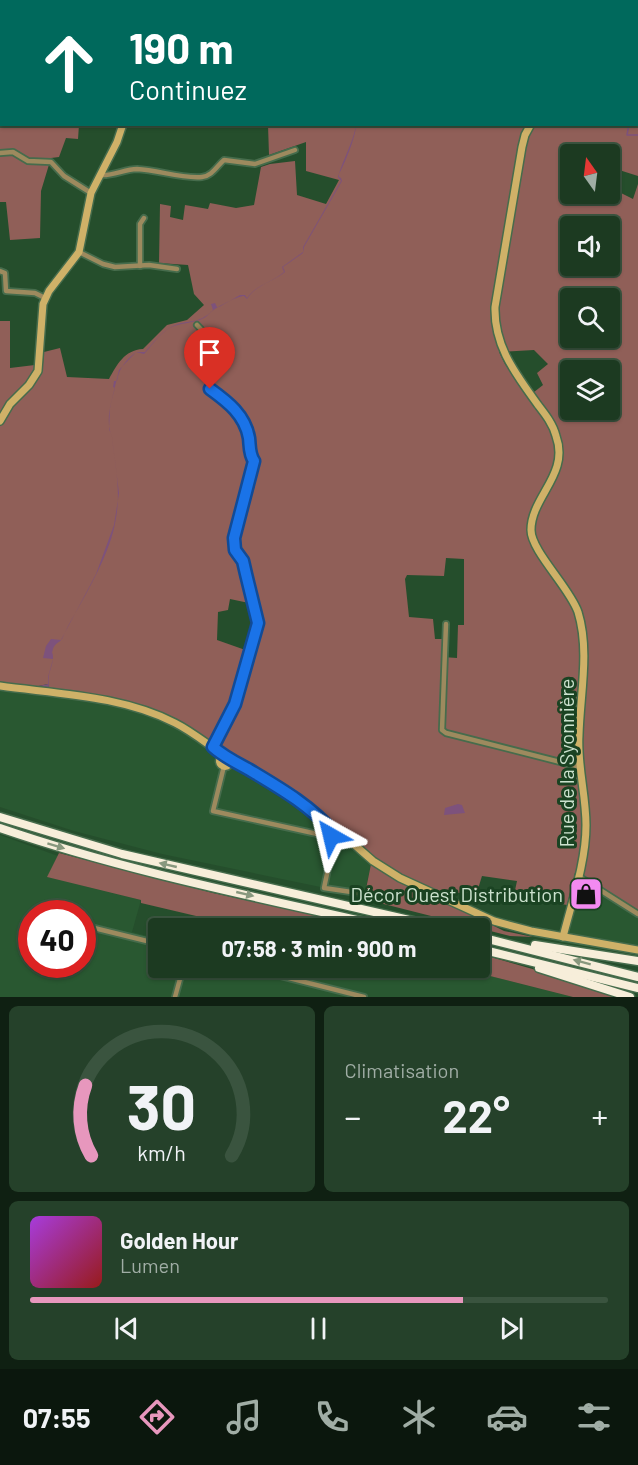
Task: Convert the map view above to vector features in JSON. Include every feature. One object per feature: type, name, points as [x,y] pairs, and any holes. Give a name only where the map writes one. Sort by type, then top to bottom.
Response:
[{"type":"highway","points":[[0,817],[123,854],[401,918]]},
{"type":"highway","points":[[0,828],[56,847],[137,869],[350,918]]},
{"type":"highway","points":[[490,937],[638,961]]},
{"type":"highway","points":[[490,938],[638,977]]},
{"type":"highway","points":[[490,950],[638,988]]},
{"type":"highway","points":[[504,954],[504,958],[586,981],[630,997]]},
{"type":"street","points":[[0,421],[10,404],[29,385],[38,371],[42,309],[45,298],[78,252],[92,193],[122,126]]},
{"type":"street","name":"Rue de la Syonnière","points":[[530,126],[522,147],[495,307],[495,323],[501,348],[551,423],[559,447],[560,459],[536,511],[531,531],[537,547],[578,612],[584,647],[578,746],[586,824],[578,876],[563,937]]},
{"type":"street","points":[[100,175],[135,169],[203,177],[211,173],[224,160],[255,164],[295,150]]},
{"type":"street","points":[[0,153],[13,152],[28,161],[51,162],[64,176],[92,193]]},
{"type":"street","points":[[140,266],[140,224],[144,218]]},
{"type":"street","points":[[78,252],[115,267],[149,265],[177,269]]},
{"type":"street","points":[[0,271],[5,273],[6,291],[34,293],[45,298]]},
{"type":"street","points":[[197,325],[216,345],[210,389],[239,412],[245,425],[250,456],[254,461],[234,538],[235,550],[243,561],[258,623],[235,704],[213,747]]},
{"type":"street","points":[[446,624],[442,730],[446,734],[580,767]]},
{"type":"street","points":[[0,686],[121,704],[158,715],[175,723],[213,747],[225,761],[247,768],[324,821],[335,837],[324,888],[365,894]]},
{"type":"street","points":[[225,761],[213,811],[349,840],[374,861],[400,878],[506,925],[638,950]]},
{"type":"street","points":[[578,876],[638,914]]},
{"type":"street","points":[[96,928],[148,941]]},
{"type":"street","points":[[175,997],[180,978]]},
{"type":"street","points":[[289,978],[364,997]]},
{"type":"shaded area","points":[[0,126],[79,126],[78,139],[66,138],[59,157],[51,158],[41,191],[40,238],[10,240],[6,202],[0,202]]},
{"type":"shaded area","points":[[268,126],[638,126],[638,176],[620,170],[620,144],[560,144],[560,204],[620,204],[620,192],[633,199],[638,184],[638,910],[575,873],[567,905],[514,895],[517,881],[482,876],[477,892],[458,893],[450,904],[478,918],[439,918],[364,899],[371,864],[375,857],[288,790],[243,761],[170,718],[49,689],[48,684],[34,687],[0,683],[0,321],[10,321],[10,368],[43,364],[44,352],[60,348],[67,377],[109,379],[126,355],[143,349],[167,325],[187,320],[204,305],[194,294],[188,265],[159,263],[160,204],[171,206],[170,217],[183,220],[185,205],[208,209],[210,203],[236,208],[254,205],[261,167],[295,161],[297,195],[326,204],[339,180],[306,171],[306,142],[269,155]],"holes":[[[534,350],[548,364],[537,373],[543,385],[529,396],[505,364],[499,352]],[[446,558],[464,559],[464,625],[458,625],[457,658],[443,657],[443,639],[435,639],[433,619],[409,617],[405,579],[407,575],[444,576]],[[230,599],[258,605],[251,652],[217,640],[218,612],[228,610]]]},
{"type":"shaded area","points":[[356,126],[356,130],[347,157],[339,174],[342,181],[304,247],[303,253],[283,267],[285,272],[260,287],[284,272],[282,267],[303,252],[303,247],[341,181],[338,177],[342,164],[353,138]]},
{"type":"shaded area","points":[[215,303],[218,307],[205,317],[168,329],[178,324],[204,317],[213,310],[211,304]]},
{"type":"shaded area","points":[[118,501],[116,518],[109,545],[96,574],[114,525]]},
{"type":"shaded area","points":[[51,639],[61,640],[54,647],[53,659],[43,658],[46,646]]},
{"type":"shaded area","points":[[53,659],[49,689],[34,687],[48,684],[48,677]]},
{"type":"shaded area","points":[[0,683],[114,700],[195,733],[288,790],[375,857],[371,864],[364,896],[162,854],[74,831],[0,807]]},
{"type":"shaded area","points":[[462,805],[465,813],[444,815],[445,808]]},
{"type":"shaded area","points":[[0,835],[58,856],[48,877],[141,900],[132,932],[148,936],[148,978],[490,978],[490,976],[573,997],[0,997]]},
{"type":"shaded area","points":[[59,853],[213,893],[328,918],[205,918],[47,877]]},
{"type":"shaded area","points":[[575,873],[638,910],[638,955],[559,942]]},
{"type":"shaded area","points":[[490,924],[504,931],[533,937],[510,936],[490,931]]},
{"type":"shaded area","points":[[490,957],[620,997],[573,997],[490,976]]},
{"type":"waterway","points":[[629,126],[627,135],[638,135]]},
{"type":"place","name":"Décor Ouest Distribution","points":[[586,894]]},
{"type":"route","points":[[210,389],[239,412],[248,436],[250,456],[254,461],[234,538],[235,550],[243,561],[258,623],[235,704],[213,747],[276,786],[324,821],[333,832],[331,836]]}]
